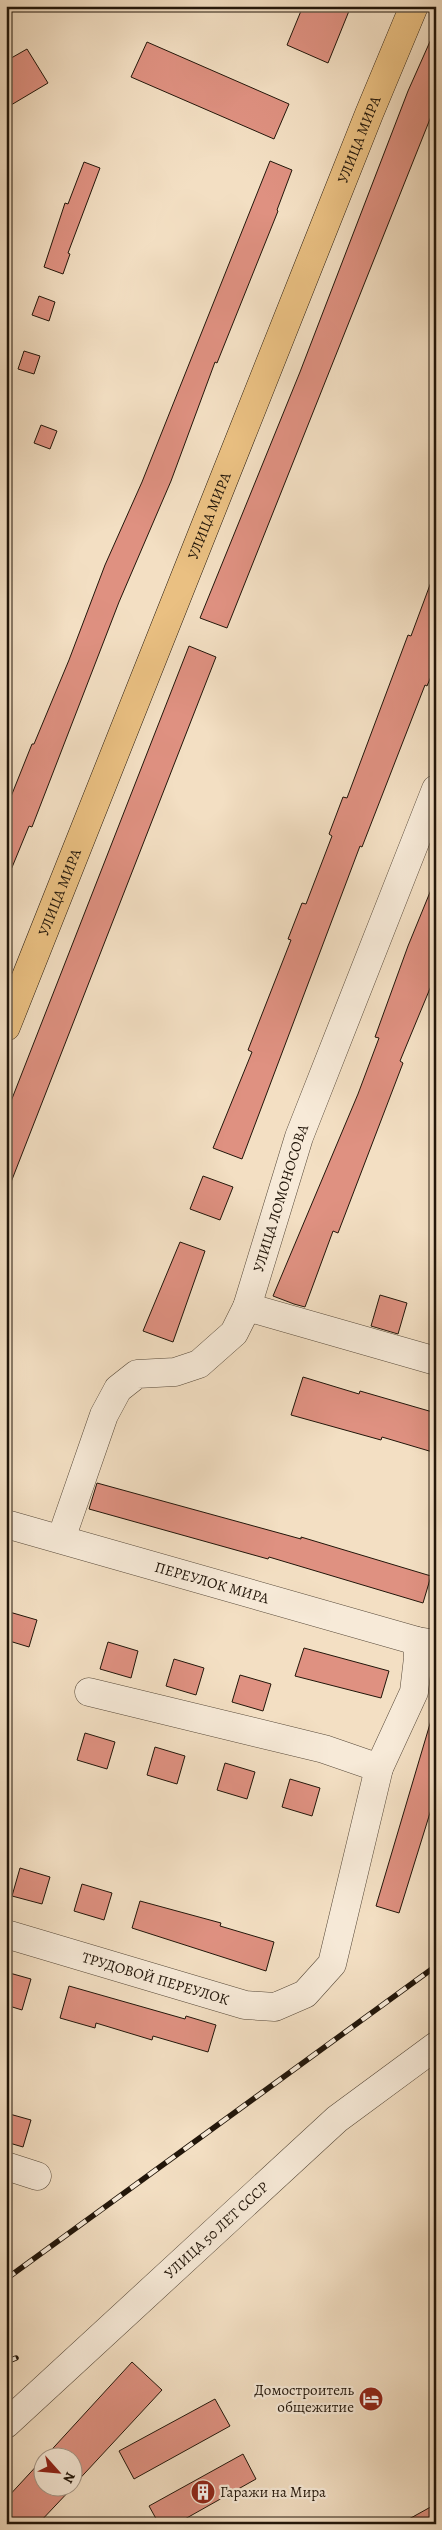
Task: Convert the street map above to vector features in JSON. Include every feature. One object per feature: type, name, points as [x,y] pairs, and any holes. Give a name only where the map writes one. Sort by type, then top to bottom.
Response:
[{"type":"main road","name":"УЛИЦА МИРА","points":[[6,1027],[361,132],[414,6]]},
{"type":"street","name":"УЛИЦА ЛОМОНОСОВА","points":[[61,1539],[104,1415],[118,1389],[137,1374],[175,1372],[199,1364],[234,1333],[247,1307],[298,1137],[436,789]]},
{"type":"street","points":[[247,1307],[436,1361]]},
{"type":"street","name":"ПЕРЕУЛОК МИРА","points":[[6,1524],[426,1643],[418,1658],[414,1692],[378,1768],[332,1964],[306,1994]]},
{"type":"street","points":[[89,1692],[324,1749],[378,1768]]},
{"type":"street","name":"ТРУДОВОЙ ПЕРЕУЛОК","points":[[6,1934],[245,2005],[275,2007],[306,1994]]},
{"type":"street","name":"УЛИЦА 50 ЛЕТ СССР","points":[[6,2424],[337,2119],[436,2046]]},
{"type":"street","points":[[6,2166],[37,2176]]},
{"type":"building","points":[[303,6],[351,6],[328,63],[287,45]]},
{"type":"building","points":[[436,28],[436,104],[227,628],[200,618],[300,372],[408,91]]},
{"type":"building","points":[[147,42],[289,104],[274,139],[131,77]]},
{"type":"building","points":[[27,49],[48,83],[6,108],[6,61]]},
{"type":"building","points":[[270,161],[292,170],[278,211],[217,363],[215,362],[171,481],[119,602],[32,827],[29,826],[6,882],[6,809],[69,660],[105,565],[142,482]]},
{"type":"building","points":[[84,162],[100,168],[68,253],[70,254],[63,274],[44,267],[65,203],[68,204]]},
{"type":"building","points":[[39,296],[55,302],[49,321],[32,315]]},
{"type":"building","points":[[24,351],[40,356],[34,374],[18,369]]},
{"type":"building","points":[[41,425],[57,431],[50,449],[34,443]]},
{"type":"building","points":[[434,574],[436,665],[427,686],[425,685],[362,847],[360,846],[242,1159],[213,1148],[252,1052],[248,1050],[291,940],[288,939],[302,903],[306,904],[332,836],[329,834],[343,797],[347,798],[408,635],[411,636]]},
{"type":"building","points":[[189,646],[216,657],[6,1195],[6,1114]]},
{"type":"building","points":[[435,880],[436,974],[400,1061],[403,1063],[338,1233],[333,1231],[305,1307],[294,1304],[273,1296],[358,1094],[379,1038],[375,1037],[408,946]]},
{"type":"building","points":[[203,1176],[233,1187],[220,1220],[190,1209]]},
{"type":"building","points":[[180,1242],[205,1251],[173,1342],[143,1331]]},
{"type":"building","points":[[380,1295],[407,1303],[398,1334],[371,1326]]},
{"type":"building","points":[[303,1377],[359,1394],[360,1391],[436,1413],[436,1453],[382,1437],[381,1440],[291,1415]]},
{"type":"building","points":[[97,1483],[301,1539],[301,1537],[431,1576],[423,1603],[269,1557],[268,1559],[89,1509]]},
{"type":"building","points":[[6,1611],[37,1620],[29,1647],[6,1640]]},
{"type":"building","points":[[108,1642],[138,1651],[131,1678],[100,1669]]},
{"type":"building","points":[[304,1648],[389,1671],[381,1698],[295,1676]]},
{"type":"building","points":[[174,1659],[204,1668],[196,1695],[166,1686]]},
{"type":"building","points":[[240,1675],[271,1684],[263,1711],[232,1702]]},
{"type":"building","points":[[432,1717],[436,1718],[436,1786],[432,1800],[434,1800],[399,1913],[376,1906]]},
{"type":"building","points":[[85,1733],[115,1742],[107,1769],[77,1760]]},
{"type":"building","points":[[155,1747],[185,1756],[177,1784],[147,1775]]},
{"type":"building","points":[[225,1763],[255,1772],[247,1799],[217,1790]]},
{"type":"building","points":[[290,1779],[320,1788],[312,1816],[282,1807]]},
{"type":"building","points":[[20,1868],[50,1877],[42,1904],[12,1896]]},
{"type":"building","points":[[82,1884],[112,1893],[104,1920],[74,1911]]},
{"type":"building","points":[[140,1901],[221,1923],[220,1926],[274,1942],[266,1971],[132,1928]]},
{"type":"building","points":[[6,1972],[31,1979],[22,2010],[6,2005]]},
{"type":"building","points":[[69,1986],[185,2019],[186,2016],[216,2025],[208,2052],[153,2036],[152,2040],[96,2023],[95,2028],[60,2018]]},
{"type":"building","points":[[6,2113],[31,2120],[23,2147],[6,2142]]},
{"type":"building","points":[[132,2362],[162,2390],[82,2476],[82,2448],[53,2448]]},
{"type":"building","points":[[215,2399],[230,2426],[134,2479],[119,2451]]},
{"type":"building","name":"Гаражи на Мира","points":[[243,2454],[256,2479],[176,2524],[159,2524],[149,2506]]},
{"type":"building","points":[[32,2471],[32,2498],[63,2498],[38,2524],[6,2524],[6,2499]]},
{"type":"building","points":[[436,2504],[436,2524],[400,2524]]},
{"type":"railway","points":[[6,2279],[436,1966]]},
{"type":"railway","points":[[6,2362],[16,2358]]},
{"type":"place","name":"Домостроитель общежитие","points":[[371,2399]]},
{"type":"place","name":"Гаражи на Мира","points":[[203,2492]]}]
